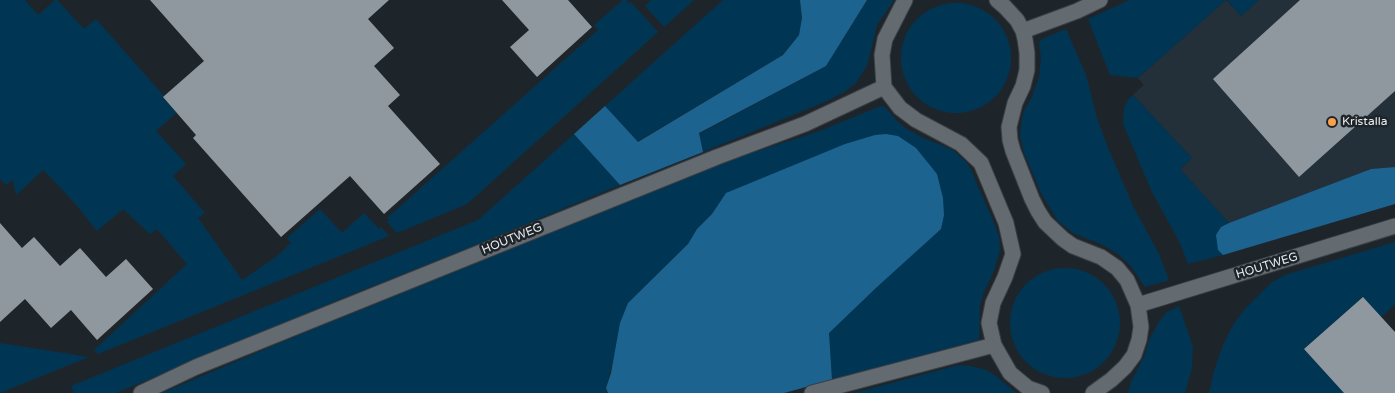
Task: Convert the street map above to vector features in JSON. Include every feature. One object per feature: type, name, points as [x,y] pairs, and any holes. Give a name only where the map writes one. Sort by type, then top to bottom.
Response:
[{"type":"street","points":[[906,0],[885,40],[882,55],[884,86],[900,108],[916,120],[961,144],[981,163],[1006,223],[1013,254],[993,303],[989,323],[994,345],[1010,372],[1028,388],[1042,393]]},
{"type":"street","points":[[997,0],[1017,20],[1023,31],[1027,53],[1023,86],[1015,103],[1009,127],[1013,152],[1028,190],[1038,211],[1063,239],[1073,246],[1101,257],[1117,268],[1127,280],[1138,305],[1141,328],[1134,355],[1113,387],[1093,393]]},
{"type":"street","points":[[1023,31],[1077,11],[1100,0]]},
{"type":"street","name":"HOUTWEG","points":[[141,393],[214,360],[717,157],[805,124],[884,86]]},
{"type":"street","name":"HOUTWEG","points":[[1138,305],[1395,226]]},
{"type":"street","points":[[812,393],[994,345]]},
{"type":"shaded area","points":[[0,0],[25,0],[38,15],[57,0],[84,29],[96,19],[164,96],[163,98],[173,109],[197,94],[156,131],[186,164],[173,176],[205,213],[198,218],[242,280],[276,257],[291,243],[287,238],[320,209],[342,233],[364,213],[379,229],[381,227],[389,236],[98,354],[94,350],[187,264],[157,229],[150,234],[123,209],[97,231],[73,201],[43,170],[16,195],[13,180],[6,185],[0,179]]},
{"type":"shaded area","points":[[623,0],[626,0],[629,4],[631,2],[658,32],[467,204],[397,233],[387,222],[389,220],[387,218],[598,30],[594,25]]},
{"type":"shaded area","points":[[651,0],[694,0],[664,27],[645,6]]},
{"type":"shaded area","points":[[723,0],[800,0],[802,18],[799,35],[783,55],[637,142],[605,106]]},
{"type":"shaded area","points":[[800,0],[867,0],[826,66],[699,133],[703,152],[620,185],[574,134],[605,106],[638,142],[783,55],[799,35],[802,18]]},
{"type":"shaded area","points":[[867,0],[894,0],[877,25],[867,66],[855,84],[827,101],[703,152],[699,134],[826,66]]},
{"type":"shaded area","points":[[1130,0],[1226,0],[1138,78],[1110,75],[1088,19]]},
{"type":"shaded area","points":[[1226,0],[1241,16],[1259,0],[1395,0],[1395,167],[1371,169],[1229,223],[1180,169],[1192,158],[1133,95],[1144,85],[1138,78]]},
{"type":"shaded area","points":[[1227,0],[1259,0],[1241,16]]},
{"type":"shaded area","points":[[956,3],[977,7],[995,19],[1007,37],[1011,58],[1007,79],[995,97],[977,109],[956,113],[935,109],[917,97],[905,79],[901,58],[905,37],[917,19],[935,7]]},
{"type":"shaded area","points":[[1066,29],[1086,75],[1097,118],[1109,150],[1133,206],[1159,254],[1169,280],[1145,287],[1131,266],[1117,253],[1101,244],[1073,233],[1058,221],[1041,193],[1024,153],[1020,135],[1022,119],[1039,78],[1041,58],[1039,42]]},
{"type":"shaded area","points":[[1133,95],[1192,158],[1180,169],[1229,223],[1221,227],[1218,250],[1223,255],[1188,264],[1180,243],[1151,190],[1124,126],[1124,108]]},
{"type":"shaded area","points":[[881,106],[885,107],[905,128],[954,151],[967,163],[994,223],[999,237],[1000,250],[980,306],[978,340],[832,380],[829,333],[877,287],[726,193],[688,244],[628,303],[606,388],[608,393],[162,393],[294,337],[739,157],[817,132]]},
{"type":"shaded area","points":[[574,134],[620,185],[116,393],[74,393],[71,386],[478,220]]},
{"type":"shaded area","points":[[875,135],[898,136],[916,148],[937,174],[943,198],[944,215],[941,229],[829,333],[832,380],[784,393],[608,393],[606,388],[611,373],[620,323],[628,303],[688,244],[697,229],[712,214],[726,193],[845,144]]},
{"type":"shaded area","points":[[1395,167],[1395,204],[1223,255],[1218,250],[1216,235],[1221,227],[1229,223],[1371,169]]},
{"type":"shaded area","points":[[1395,242],[1395,304],[1381,317],[1363,297],[1304,349],[1344,393],[1209,393],[1223,345],[1233,325],[1244,310],[1272,282],[1285,275]]},
{"type":"shaded area","points":[[1065,268],[1086,272],[1104,284],[1116,302],[1120,323],[1116,344],[1104,362],[1086,374],[1065,378],[1044,374],[1026,362],[1014,344],[1010,323],[1014,302],[1026,284],[1044,272]]},
{"type":"shaded area","points":[[1179,306],[1193,347],[1192,368],[1185,393],[1128,393],[1150,338],[1160,320],[1167,312]]},
{"type":"shaded area","points":[[0,343],[89,357],[0,393]]},
{"type":"shaded area","points":[[959,365],[986,370],[1016,393],[854,393]]},
{"type":"building","points":[[150,0],[389,0],[368,19],[394,48],[374,66],[400,95],[388,106],[440,164],[384,214],[350,176],[281,237],[193,138],[196,135],[163,97],[204,61]]},
{"type":"building","points":[[502,0],[568,0],[592,27],[537,77],[510,47],[529,30]]},
{"type":"building","points":[[1300,0],[1395,0],[1395,91],[1299,177],[1213,79]]},
{"type":"building","points":[[0,223],[22,248],[34,237],[60,266],[80,248],[106,277],[126,259],[153,289],[97,340],[71,310],[51,328],[25,299],[0,322]]},
{"type":"building","points":[[1363,297],[1395,332],[1395,393],[1344,393],[1304,349]]},
{"type":"place","name":"Kristalla","points":[[1332,122]]}]
